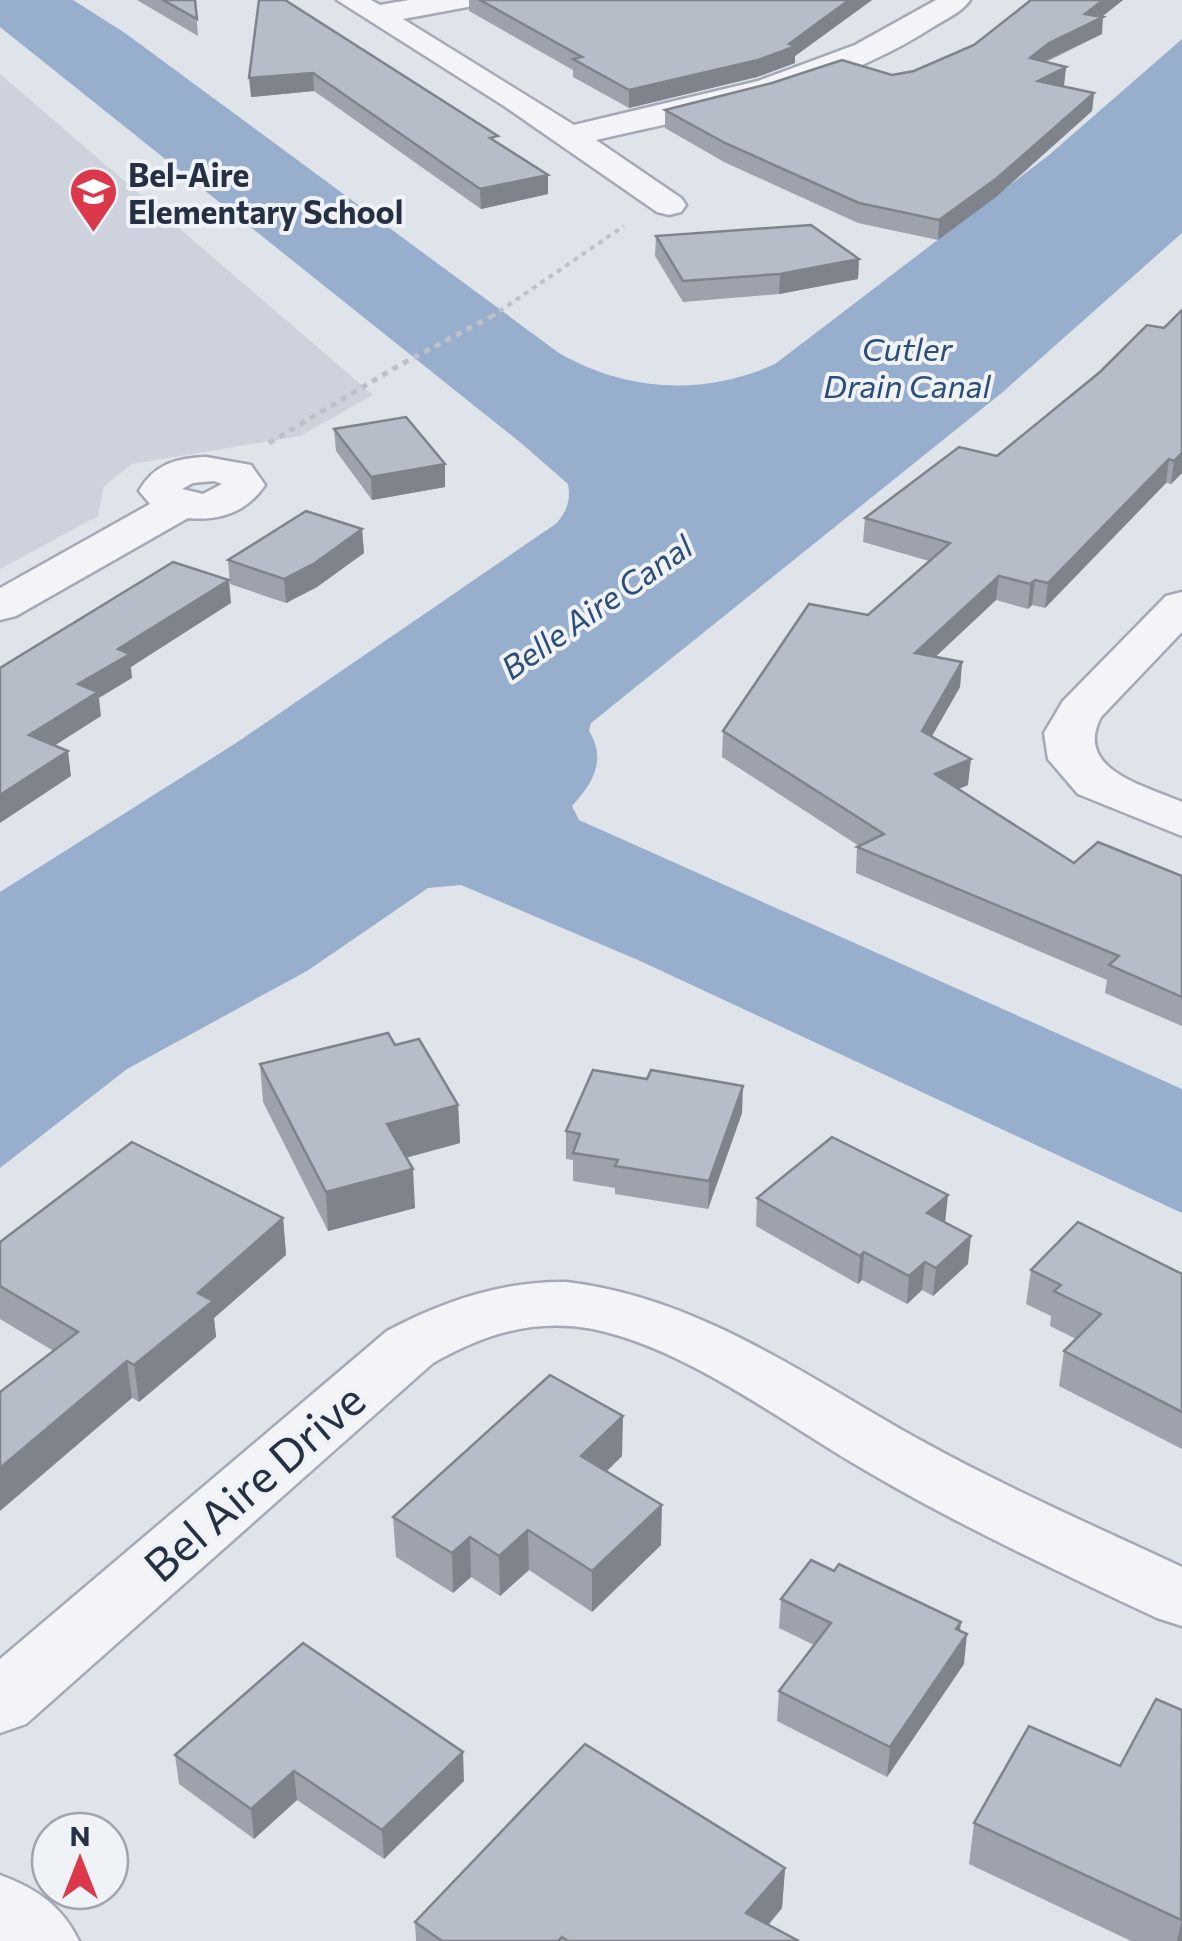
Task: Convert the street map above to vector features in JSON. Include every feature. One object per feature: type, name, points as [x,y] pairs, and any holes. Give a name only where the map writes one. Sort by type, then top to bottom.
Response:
[{"type":"street","points":[[364,7],[463,0]]},
{"type":"street","points":[[568,136],[722,102],[796,80],[889,42],[956,0]]},
{"type":"street","points":[[364,7],[670,205]]},
{"type":"street","points":[[0,606],[182,504],[160,491],[166,479],[200,468],[226,470]]},
{"type":"street","points":[[1182,606],[1080,710],[1068,733],[1070,750],[1096,783],[1182,821]]},
{"type":"street","name":"Bel Aire Drive","points":[[0,1703],[410,1347],[464,1317],[530,1303],[614,1312],[686,1340],[902,1460],[1182,1598]]},
{"type":"street","points":[[0,1910],[38,1941]]},
{"type":"path","points":[[226,470],[398,366],[508,308],[624,226]]},
{"type":"shaded area","name":"Bel-Aire Elementary School","points":[[0,74],[373,395],[300,436],[132,464],[104,486],[98,516],[0,569]]},
{"type":"water","points":[[0,0],[73,0],[125,33],[559,353],[611,376],[666,385],[721,381],[775,364],[1049,155],[1182,39],[1182,233],[1004,391],[591,723],[589,731],[597,752],[595,771],[572,806],[579,820],[1182,1089],[1182,1213],[638,960],[461,885],[428,888],[307,971],[127,1069],[0,1168],[0,892],[236,743],[557,523],[569,495],[568,484],[521,443],[0,27]]},
{"type":"building","points":[[163,0],[195,0],[197,19]]},
{"type":"building","points":[[259,0],[285,0],[498,136],[490,138],[548,175],[480,189],[313,73],[249,78]]},
{"type":"building","points":[[480,0],[849,0],[789,44],[796,46],[758,60],[629,90],[573,59],[582,57]]},
{"type":"building","points":[[1031,0],[1103,0],[1085,14],[1103,17],[1049,43],[1030,58],[1066,67],[1038,81],[1094,93],[997,178],[939,220],[859,203],[725,143],[665,110],[772,83],[842,60],[892,75],[914,71],[974,45]]},
{"type":"building","points":[[811,225],[859,259],[780,274],[683,281],[656,236]]},
{"type":"building","points":[[1182,310],[1182,453],[1174,461],[1169,459],[1048,583],[1035,580],[1030,584],[999,576],[915,653],[962,662],[922,731],[971,759],[935,774],[1074,863],[1098,842],[1182,876],[1182,997],[1109,965],[1119,956],[857,847],[884,834],[723,731],[809,604],[868,615],[950,543],[865,518],[959,447],[997,456],[1100,372],[1147,325],[1164,328]]},
{"type":"building","points":[[406,417],[445,464],[371,477],[334,429]]},
{"type":"building","points":[[306,511],[362,529],[315,563],[284,579],[228,560]]},
{"type":"building","points":[[173,562],[229,580],[118,649],[130,654],[78,684],[98,692],[29,735],[68,751],[0,795],[0,668]]},
{"type":"building","points":[[388,1033],[395,1045],[419,1039],[458,1105],[387,1124],[413,1169],[326,1192],[260,1064]]},
{"type":"building","points":[[593,1070],[647,1079],[651,1070],[743,1086],[709,1181],[615,1166],[618,1160],[573,1153],[580,1134],[566,1131]]},
{"type":"building","points":[[832,1137],[948,1195],[927,1213],[971,1236],[936,1268],[925,1262],[909,1276],[864,1252],[860,1256],[757,1198]]},
{"type":"building","points":[[132,1142],[283,1218],[198,1293],[213,1301],[134,1365],[127,1361],[0,1468],[0,1392],[78,1332],[0,1286],[0,1242]]},
{"type":"building","points":[[1078,1222],[1182,1274],[1182,1412],[1064,1351],[1101,1314],[1054,1291],[1061,1285],[1031,1270]]},
{"type":"building","points":[[550,1375],[623,1416],[581,1456],[662,1505],[592,1571],[528,1530],[499,1556],[470,1537],[452,1553],[393,1517]]},
{"type":"building","points":[[811,1560],[834,1571],[839,1564],[961,1622],[956,1629],[967,1634],[890,1747],[779,1691],[831,1623],[781,1599]]},
{"type":"building","points":[[303,1643],[463,1752],[382,1830],[294,1771],[251,1809],[175,1755]]},
{"type":"building","points":[[1156,1699],[1182,1710],[1181,1920],[974,1823],[1029,1726],[1120,1766]]},
{"type":"building","points":[[585,1744],[785,1868],[746,1913],[799,1941],[568,1941],[562,1937],[558,1941],[442,1941],[415,1922]]},
{"type":"place","name":"Bel-Aire Elementary School","points":[[93,234]]},
{"type":"water label","name":"Cutler Drain Canal","points":[[907,366]]},
{"type":"water label","name":"Belle Aire Canal","points":[[596,606]]}]
